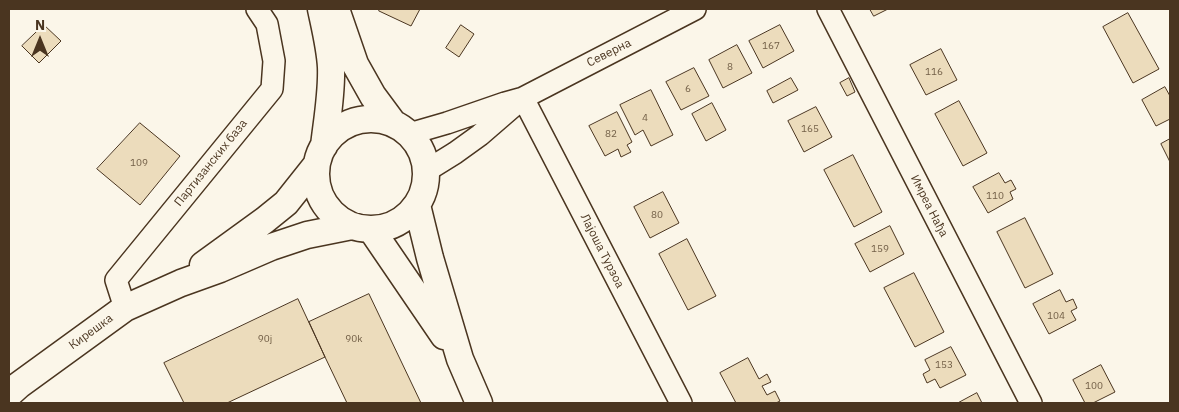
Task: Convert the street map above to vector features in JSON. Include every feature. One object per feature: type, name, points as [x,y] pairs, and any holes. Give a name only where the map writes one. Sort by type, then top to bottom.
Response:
[{"type":"street","name":"Партизанских база","points":[[125,308],[116,280],[272,89],[274,61],[266,24],[257,9]]},
{"type":"street","points":[[321,9],[331,67],[329,106],[316,183],[323,201],[343,222],[362,227],[382,228],[402,220],[417,204],[423,194],[426,183],[425,161],[416,142],[401,129],[373,96],[355,64],[336,9]]},
{"type":"street","name":"Северна","points":[[401,129],[446,123],[523,98],[695,9]]},
{"type":"street","name":"Имреа Нађа","points":[[828,9],[1031,403]]},
{"type":"street","name":"Северна","points":[[426,171],[456,153],[480,135],[523,98]]},
{"type":"street","name":"Лајоша Турзоа","points":[[523,98],[681,403]]},
{"type":"street","points":[[320,155],[330,138],[337,131],[354,122],[364,119],[383,120],[401,129]]},
{"type":"street","name":"Кирешка","points":[[181,283],[210,259],[266,220],[286,203],[320,155]]},
{"type":"street","points":[[417,204],[430,258],[460,359],[479,403]]},
{"type":"street","name":"Кирешка","points":[[9,394],[125,308],[271,247],[307,235],[362,227]]},
{"type":"street","points":[[362,227],[460,359]]},
{"type":"building","points":[[380,9],[420,9],[411,26],[379,11]]},
{"type":"building","points":[[870,9],[888,9],[874,16]]},
{"type":"building","points":[[1128,13],[1159,69],[1133,83],[1103,27]]},
{"type":"building","points":[[44,25],[61,41],[39,63],[22,46]]},
{"type":"building","points":[[461,25],[474,34],[459,57],[446,48]]},
{"type":"building","points":[[780,25],[794,51],[763,68],[749,41]]},
{"type":"building","points":[[737,45],[752,73],[723,88],[709,60]]},
{"type":"building","points":[[941,49],[957,80],[926,95],[910,65]]},
{"type":"building","points":[[694,68],[709,96],[681,110],[666,82]]},
{"type":"building","points":[[791,78],[798,90],[773,103],[767,91]]},
{"type":"building","points":[[849,78],[855,92],[847,96],[840,83]]},
{"type":"building","points":[[1165,87],[1170,96],[1170,119],[1156,126],[1142,100]]},
{"type":"building","points":[[651,90],[673,135],[651,146],[643,130],[635,135],[620,105]]},
{"type":"building","points":[[959,101],[987,153],[963,166],[935,114]]},
{"type":"building","points":[[712,103],[726,130],[706,141],[692,114]]},
{"type":"building","points":[[816,107],[832,137],[804,152],[788,121]]},
{"type":"building","points":[[617,112],[632,142],[627,145],[631,152],[621,157],[618,149],[605,156],[589,126]]},
{"type":"building","points":[[140,123],[180,156],[140,205],[97,169]]},
{"type":"building","points":[[1170,139],[1170,162],[1161,144]]},
{"type":"building","points":[[853,155],[882,212],[854,227],[824,170]]},
{"type":"building","points":[[999,173],[1005,183],[1011,180],[1016,189],[1010,192],[1013,199],[988,213],[973,187]]},
{"type":"building","points":[[663,192],[679,223],[650,238],[634,207]]},
{"type":"building","points":[[1025,218],[1053,274],[1025,288],[997,232]]},
{"type":"building","points":[[890,226],[904,254],[870,272],[855,244]]},
{"type":"building","points":[[687,239],[716,296],[688,310],[659,254]]},
{"type":"building","points":[[914,273],[944,332],[915,347],[884,288]]},
{"type":"building","points":[[1060,290],[1066,302],[1073,299],[1077,308],[1071,311],[1076,320],[1049,334],[1033,304]]},
{"type":"building","points":[[369,294],[421,403],[347,403],[325,357],[309,322]]},
{"type":"building","points":[[298,299],[325,357],[227,403],[184,403],[164,363]]},
{"type":"building","points":[[951,347],[966,375],[940,388],[935,379],[927,383],[923,374],[930,370],[925,360]]},
{"type":"building","points":[[748,358],[759,379],[767,374],[771,382],[762,386],[767,395],[775,391],[780,401],[776,403],[736,403],[720,373]]},
{"type":"building","points":[[1101,365],[1115,392],[1093,403],[1085,403],[1073,380]]},
{"type":"building","points":[[977,393],[982,403],[958,403]]}]
